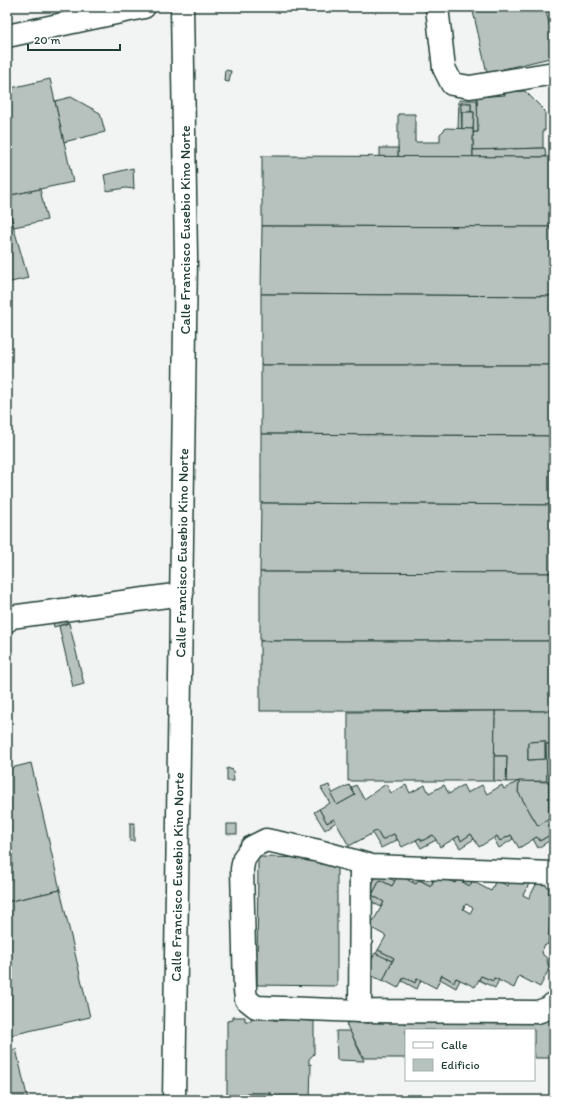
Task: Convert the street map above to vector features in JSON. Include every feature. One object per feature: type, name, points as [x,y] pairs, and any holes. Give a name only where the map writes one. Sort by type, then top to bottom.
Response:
[{"type":"street","points":[[7,36],[144,7]]},
{"type":"street","name":"Calle Francisco Eusebio Kino Norte","points":[[174,1100],[186,257],[182,7]]},
{"type":"street","points":[[437,7],[444,68],[452,84],[470,87],[554,73]]},
{"type":"street","points":[[7,621],[11,617],[182,594]]},
{"type":"street","points":[[554,877],[551,873],[361,864],[319,851],[266,840],[252,847],[244,858],[242,869],[245,990],[246,999],[250,1004],[256,1007],[266,1009],[360,1011],[536,1012],[549,1008],[554,1003]]},
{"type":"street","points":[[360,1011],[361,864]]},
{"type":"building","points":[[472,7],[545,7],[554,44],[554,57],[487,73]]},
{"type":"building","points":[[225,70],[231,71],[229,82],[224,81]]},
{"type":"building","points":[[50,79],[73,182],[7,196],[7,89]]},
{"type":"building","points":[[525,91],[545,111],[543,148],[473,150],[473,132],[478,132],[477,97],[505,95],[505,92]]},
{"type":"building","points":[[71,97],[100,113],[105,132],[64,142],[55,101]]},
{"type":"building","points":[[459,100],[477,100],[478,132],[473,132],[474,112],[471,112],[471,103],[461,103],[462,129],[458,129]]},
{"type":"building","points":[[461,103],[471,103],[471,112],[461,112]]},
{"type":"building","points":[[462,112],[474,112],[473,129],[462,129]]},
{"type":"building","points":[[398,114],[415,114],[415,142],[440,142],[440,134],[446,128],[473,129],[473,157],[398,157]]},
{"type":"building","points":[[380,148],[398,148],[398,157],[380,157]]},
{"type":"building","points":[[545,148],[546,157],[473,157],[473,150]]},
{"type":"building","points":[[262,156],[554,157],[554,227],[262,226]]},
{"type":"building","points":[[133,168],[134,189],[126,188],[107,191],[104,175]]},
{"type":"building","points":[[40,189],[47,220],[14,227],[7,204],[7,196]]},
{"type":"building","points":[[7,204],[28,278],[7,283]]},
{"type":"building","points":[[262,226],[554,227],[554,296],[261,294]]},
{"type":"building","points":[[261,294],[554,296],[554,365],[261,365]]},
{"type":"building","points":[[261,365],[554,365],[554,436],[261,434]]},
{"type":"building","points":[[261,434],[554,436],[554,505],[261,503]]},
{"type":"building","points":[[261,503],[554,505],[554,573],[260,572]]},
{"type":"building","points":[[260,572],[554,573],[554,641],[260,641]]},
{"type":"building","points":[[66,611],[68,623],[54,627],[51,614]]},
{"type":"building","points":[[69,623],[84,684],[73,687],[59,626]]},
{"type":"building","points":[[260,641],[554,641],[554,711],[260,711]]},
{"type":"building","points":[[495,711],[554,711],[554,744],[546,744],[547,781],[506,782],[507,756],[494,756]],"holes":[[[545,741],[545,759],[528,760],[528,742]]]},
{"type":"building","points":[[495,711],[494,781],[348,781],[348,712]]},
{"type":"building","points":[[545,741],[545,759],[528,760],[528,742]]},
{"type":"building","points":[[546,744],[554,744],[554,782],[547,781]]},
{"type":"building","points":[[494,756],[507,756],[506,782],[494,781]]},
{"type":"building","points":[[31,763],[60,890],[7,902],[7,769]]},
{"type":"building","points":[[227,768],[233,770],[234,781],[227,781]]},
{"type":"building","points":[[519,781],[549,782],[549,819],[538,826],[518,792]]},
{"type":"building","points":[[519,781],[518,792],[538,826],[549,819],[549,817],[554,817],[554,842],[550,835],[540,841],[537,837],[519,848],[511,835],[500,841],[497,836],[479,847],[471,834],[461,841],[459,836],[440,847],[433,835],[422,841],[420,838],[402,847],[394,834],[382,840],[377,831],[349,846],[334,819],[327,823],[319,809],[330,803],[321,788],[329,785],[337,805],[355,795],[351,788],[356,785],[364,799],[386,784],[391,793],[406,785],[410,793],[425,785],[429,793],[444,785],[449,794],[463,785],[467,793],[482,785],[487,794],[502,785],[504,789]]},
{"type":"building","points":[[549,782],[554,782],[554,817],[549,817]]},
{"type":"building","points":[[349,785],[355,795],[337,805],[331,794]]},
{"type":"building","points":[[319,809],[327,823],[334,819],[336,822],[325,830],[314,812]]},
{"type":"building","points":[[130,823],[134,823],[134,841],[130,841]]},
{"type":"building","points":[[227,824],[237,824],[237,834],[227,834]]},
{"type":"building","points":[[377,831],[382,840],[394,834],[397,840],[381,848],[372,833]]},
{"type":"building","points":[[471,834],[474,839],[460,848],[454,839],[459,836],[461,841]]},
{"type":"building","points":[[433,835],[436,840],[421,848],[416,840],[420,838],[422,841]]},
{"type":"building","points":[[511,835],[513,839],[499,848],[494,839],[497,836],[500,841]]},
{"type":"building","points":[[550,835],[552,839],[538,848],[533,839],[537,837],[540,841]]},
{"type":"building","points":[[258,857],[325,858],[337,865],[337,986],[257,985]]},
{"type":"building","points":[[378,873],[395,881],[392,886],[380,880],[372,895],[384,902],[381,907],[365,898]]},
{"type":"building","points":[[417,874],[433,881],[431,886],[419,880],[416,884],[412,883]]},
{"type":"building","points":[[437,874],[455,883],[457,879],[470,886],[472,881],[491,891],[496,880],[508,886],[514,874],[530,882],[523,895],[529,898],[539,879],[549,885],[549,916],[551,916],[548,944],[544,946],[542,951],[543,955],[547,958],[548,965],[551,965],[540,987],[519,976],[514,988],[494,978],[493,981],[481,976],[475,987],[456,978],[454,982],[442,975],[436,988],[417,978],[415,983],[404,977],[398,988],[383,980],[394,958],[378,950],[386,936],[370,927],[384,902],[372,895],[380,880],[392,886],[398,875],[416,884],[419,880],[431,886]],"holes":[[[466,904],[473,908],[470,913],[463,909]]]},
{"type":"building","points":[[456,874],[472,881],[470,886],[457,879],[455,883],[451,881]]},
{"type":"building","points":[[549,885],[554,885],[554,916],[549,916]]},
{"type":"building","points":[[60,890],[90,1017],[7,1036],[7,902]]},
{"type":"building","points":[[378,950],[394,958],[392,961],[376,954]]},
{"type":"building","points":[[375,953],[392,961],[383,981],[366,973]]},
{"type":"building","points":[[442,975],[454,982],[456,978],[460,980],[456,988],[440,979]]},
{"type":"building","points":[[481,976],[493,981],[494,978],[499,980],[495,988],[479,980]]},
{"type":"building","points":[[404,977],[415,983],[417,978],[421,980],[417,989],[402,981]]},
{"type":"building","points":[[400,1014],[405,1024],[420,1015],[425,1022],[439,1015],[444,1023],[459,1014],[478,1014],[483,1024],[499,1015],[503,1023],[517,1015],[537,1014],[542,1023],[554,1016],[554,1058],[535,1058],[535,1029],[405,1029],[405,1058],[364,1058],[346,1024],[362,1015],[367,1024],[382,1016],[386,1022]]},
{"type":"building","points":[[233,1017],[245,1017],[245,1021],[251,1021],[251,1018],[273,1018],[273,1020],[285,1020],[285,1017],[308,1018],[308,1021],[314,1021],[314,1054],[309,1059],[309,1065],[311,1064],[310,1100],[271,1100],[271,1093],[247,1093],[247,1100],[227,1100],[227,1021],[233,1020]]},
{"type":"building","points":[[336,1031],[350,1031],[364,1061],[337,1060]]},
{"type":"building","points":[[16,1049],[28,1100],[7,1100],[7,1051]]},
{"type":"building","points":[[247,1093],[271,1093],[271,1100],[247,1100]]}]
